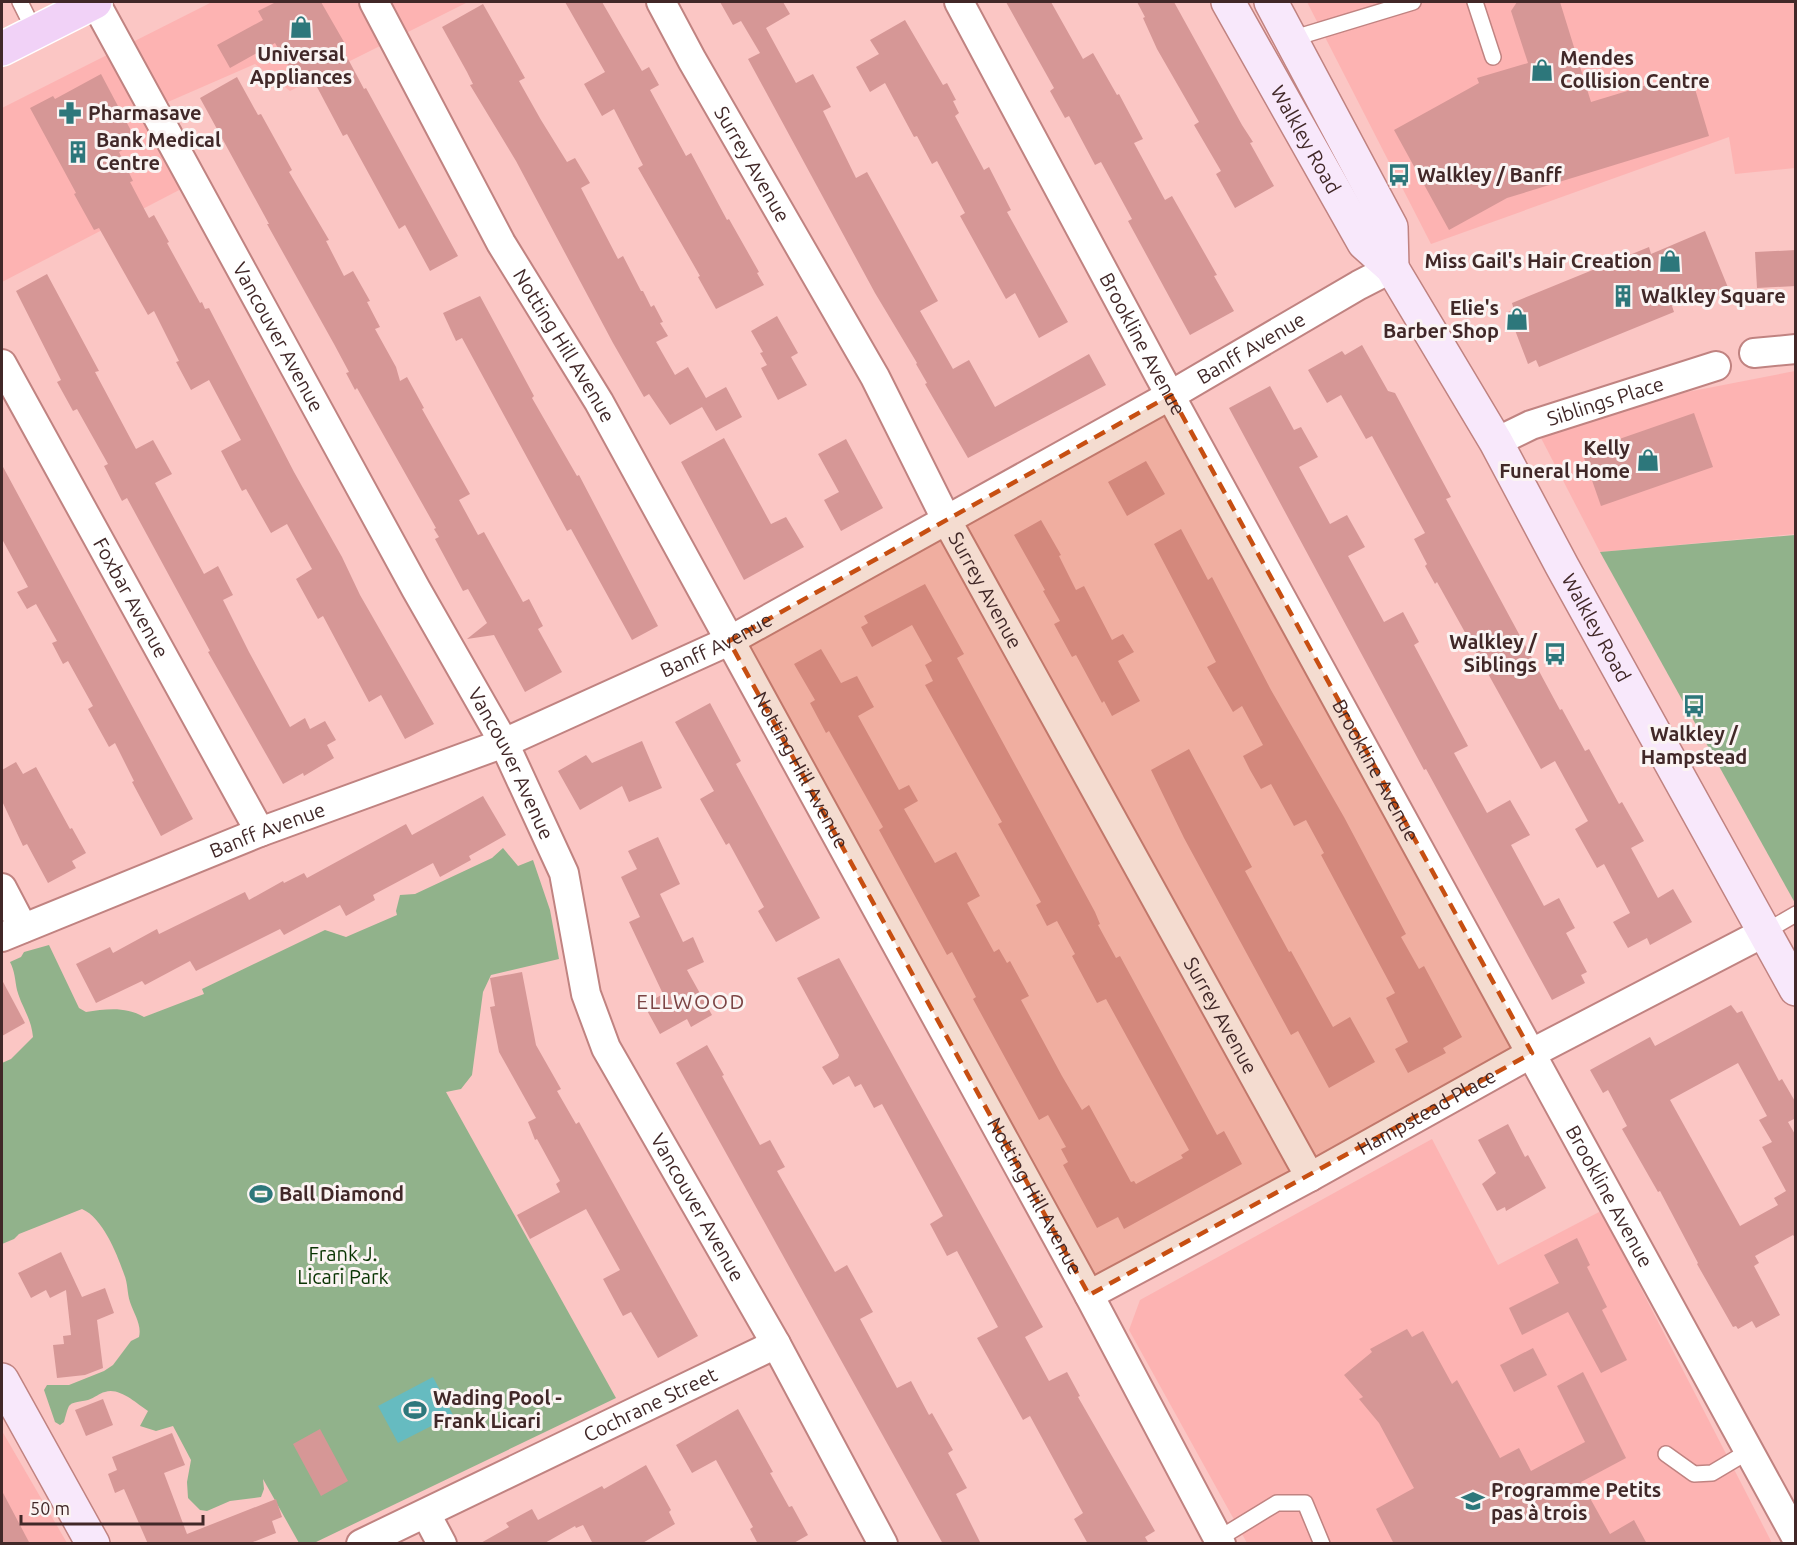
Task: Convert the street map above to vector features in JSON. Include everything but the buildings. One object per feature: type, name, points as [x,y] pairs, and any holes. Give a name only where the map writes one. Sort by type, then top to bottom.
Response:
[{"type":"main road","points":[[2,50],[95,2]]},
{"type":"main road","name":"Walkley Road","points":[[1228,2],[1364,243],[1392,268],[1496,442],[1796,989]]},
{"type":"main road","name":"Walkley Road","points":[[1271,2],[1391,227],[1392,268]]},
{"type":"main road","points":[[2,1380],[93,1544]]},
{"type":"street","name":"Vancouver Avenue","points":[[95,2],[416,589],[504,743],[564,873],[586,993],[606,1048],[776,1344],[883,1544]]},
{"type":"street","name":"Notting Hill Avenue","points":[[374,2],[501,243],[599,402],[1089,1295],[1220,1541]]},
{"type":"street","name":"Surrey Avenue","points":[[661,2],[692,60],[875,377],[948,521],[1310,1177]]},
{"type":"street","name":"Brookline Avenue","points":[[959,2],[1171,395],[1796,1537]]},
{"type":"street","name":"Banff Avenue","points":[[12,932],[260,832],[504,743],[729,641],[948,521],[1392,268]]},
{"type":"street","points":[[1754,353],[1796,349]]},
{"type":"street","name":"Foxbar Avenue","points":[[2,364],[260,832]]},
{"type":"street","name":"Siblings Place","points":[[1496,442],[1531,425],[1716,366]]},
{"type":"street","points":[[2,888],[12,932]]},
{"type":"street","name":"Hampstead Place","points":[[1089,1295],[1310,1177],[1532,1053],[1765,932]]},
{"type":"street","name":"Cochrane Street","points":[[361,1544],[776,1344]]},
{"type":"street","points":[[426,1514],[442,1544]]},
{"type":"lane","points":[[20,2],[35,32]]},
{"type":"lane","points":[[1291,39],[1413,2]]},
{"type":"lane","points":[[1475,2],[1493,57]]},
{"type":"lane","points":[[1765,932],[1796,914]]},
{"type":"lane","points":[[1666,1454],[1694,1474],[1712,1473],[1749,1451]]},
{"type":"lane","points":[[1220,1541],[1277,1503],[1305,1503],[1323,1544]]},
{"type":"highlighted area","points":[[1171,395],[1532,1053],[1089,1295],[729,641]]},
{"type":"shaded area","points":[[212,2],[468,2],[290,91],[255,64],[161,105],[185,187],[2,282],[2,108]]},
{"type":"shaded area","points":[[1307,2],[1795,2],[1795,168],[1735,174],[1729,137],[1431,244]]},
{"type":"shaded area","points":[[1795,371],[1795,534],[1600,552],[1540,436],[1646,400]]},
{"type":"shaded area","points":[[1432,1139],[1498,1265],[1601,1211],[1772,1543],[1247,1543],[1129,1330],[1140,1300]]},
{"type":"shaded area","points":[[2,1431],[67,1543],[2,1543]]},
{"type":"green space","points":[[1796,535],[1795,903],[1600,552]]},
{"type":"green space","name":"Frank J. Licari Park","points":[[503,848],[518,866],[533,860],[550,910],[559,959],[491,975],[483,992],[472,1075],[461,1089],[446,1092],[616,1398],[314,1543],[299,1543],[263,1479],[264,1489],[261,1497],[230,1501],[207,1511],[200,1510],[188,1498],[187,1482],[191,1460],[173,1426],[156,1431],[140,1426],[148,1411],[122,1394],[110,1391],[73,1403],[69,1407],[64,1422],[60,1425],[55,1422],[44,1390],[47,1385],[69,1385],[104,1371],[113,1365],[131,1341],[139,1337],[139,1328],[129,1299],[125,1277],[108,1237],[96,1220],[82,1209],[19,1234],[2,1244],[2,1063],[11,1059],[33,1037],[10,962],[21,957],[24,952],[49,945],[79,1008],[86,1012],[108,1009],[123,1010],[144,1017],[204,994],[202,989],[325,930],[346,937],[397,915],[400,895],[415,894],[492,858]]},
{"type":"water","name":"Wading Pool - Frank Licari","points":[[433,1377],[453,1415],[398,1443],[378,1406]]},
{"type":"place","name":"Universal Appliances","points":[[301,27]]},
{"type":"place","name":"Mendes Collision Centre","points":[[1542,70]]},
{"type":"place","name":"Pharmasave","points":[[70,113]]},
{"type":"place","name":"Bank Medical Centre","points":[[78,152]]},
{"type":"place","name":"Walkley / Banff","points":[[1399,175]]},
{"type":"place","name":"Miss Gail's Hair Creation","points":[[1670,261]]},
{"type":"place","name":"Walkley Square","points":[[1623,296]]},
{"type":"place","name":"Elie's Barber Shop","points":[[1517,319]]},
{"type":"place","name":"Kelly Funeral Home","points":[[1648,460]]},
{"type":"place","name":"Walkley / Siblings","points":[[1555,654]]},
{"type":"place","name":"Walkley / Hampstead","points":[[1694,706]]},
{"type":"place","name":"Ball Diamond","points":[[261,1194]]},
{"type":"place","name":"Wading Pool - Frank Licari","points":[[415,1410]]},
{"type":"place","name":"Programme Petits pas à trois","points":[[1473,1501]]},
{"type":"district","name":"ELLWOOD","points":[[691,1002]]}]
